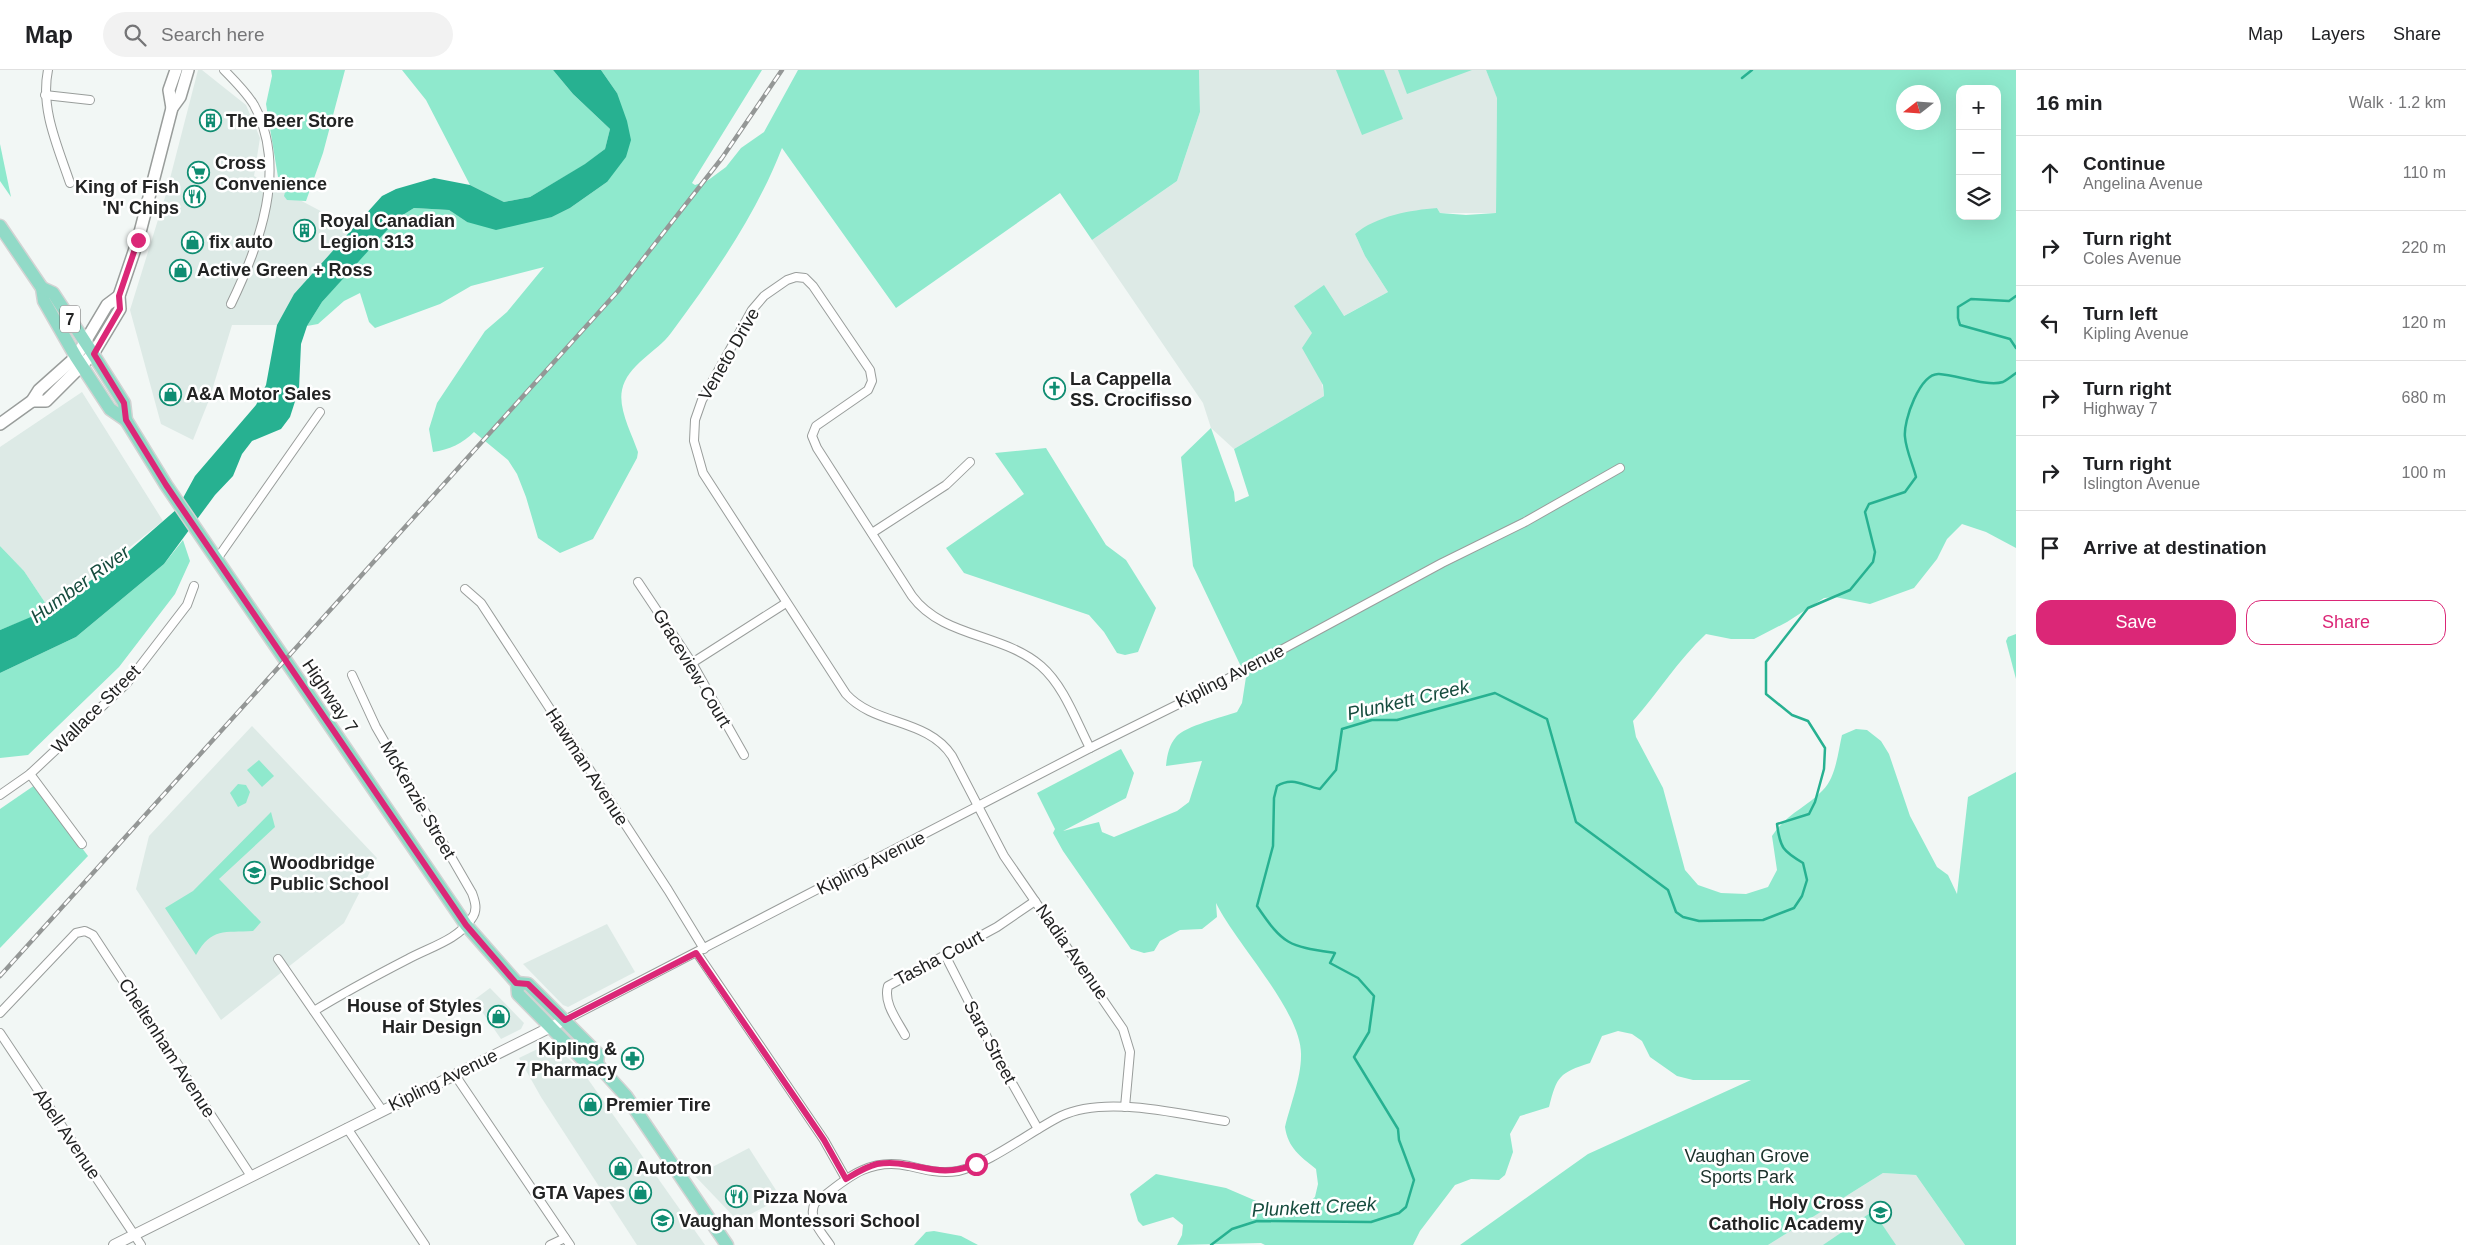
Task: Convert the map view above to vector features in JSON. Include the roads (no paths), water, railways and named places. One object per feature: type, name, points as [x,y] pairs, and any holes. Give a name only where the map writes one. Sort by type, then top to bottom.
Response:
[{"type":"main road","points":[[172,108],[169,90],[176,70]]},
{"type":"main road","points":[[0,424],[32,401],[39,390],[79,362],[94,354],[120,309],[119,296],[138,240],[172,108],[180,97],[188,70]]},
{"type":"main road","name":"Highway 7","points":[[0,226],[42,288],[44,301],[79,362],[110,409],[126,420],[166,485],[207,546],[466,925],[516,983],[518,994],[586,1063],[597,1064],[626,1096],[727,1245]]},
{"type":"main road","name":"Highway 7","points":[[42,288],[53,293],[94,354],[124,403],[126,420]]},
{"type":"main road","points":[[79,362],[86,342],[107,305],[119,296]]},
{"type":"main road","name":"Highway 7","points":[[516,983],[528,984],[565,1020],[598,1054],[597,1064]]},
{"type":"street","points":[[48,70],[45,95],[48,114],[70,183]]},
{"type":"street","points":[[224,70],[246,95],[258,114],[266,136],[269,162],[267,205],[244,276],[231,304]]},
{"type":"street","points":[[45,95],[90,100]]},
{"type":"street","name":"Veneto Drive","points":[[978,807],[952,756],[941,743],[921,729],[878,715],[851,699],[840,687],[702,473],[695,452],[694,431],[702,400],[752,310],[764,296],[796,277],[805,278],[810,282],[864,361],[871,376],[868,390],[816,426],[812,436],[817,448],[912,596],[927,612],[946,623],[1019,652],[1042,666],[1054,680],[1090,748]]},
{"type":"street","points":[[217,559],[320,412]]},
{"type":"street","points":[[872,533],[946,485],[970,462]]},
{"type":"street","name":"Kipling Avenue","points":[[114,1245],[565,1020],[1090,748],[1207,690],[1442,563],[1525,522],[1620,468]]},
{"type":"street","name":"Graceview Court","points":[[638,582],[692,663],[744,755]]},
{"type":"street","name":"Wallace Street","points":[[0,795],[30,774],[127,683],[187,604],[194,586]]},
{"type":"street","name":"Hawman Avenue","points":[[465,589],[481,603],[668,890],[700,951],[824,1140],[846,1179]]},
{"type":"street","points":[[692,663],[786,603]]},
{"type":"street","name":"McKenzie Street","points":[[352,675],[376,727],[475,900],[474,915],[466,925]]},
{"type":"street","points":[[30,774],[82,844]]},
{"type":"street","name":"Nadia Avenue","points":[[978,807],[1004,856],[1123,1029],[1130,1052],[1125,1107]]},
{"type":"street","name":"Tasha Court","points":[[905,1035],[887,1001],[888,986],[997,927],[1035,900]]},
{"type":"street","points":[[314,1011],[339,995],[450,938],[466,925]]},
{"type":"street","name":"Cheltenham Avenue","points":[[0,1013],[76,933],[85,931],[93,935],[250,1176]]},
{"type":"street","name":"Sara Street","points":[[944,955],[994,1051],[1038,1128]]},
{"type":"street","points":[[278,959],[382,1110]]},
{"type":"street","name":"Abell Avenue","points":[[0,1033],[141,1245]]},
{"type":"street","points":[[455,1074],[570,1245]]},
{"type":"street","points":[[830,1245],[814,1222],[813,1208],[846,1179],[866,1168],[886,1164],[933,1171],[957,1171],[976,1164],[1038,1128],[1080,1109],[1102,1106],[1125,1107],[1225,1121]]},
{"type":"street","points":[[347,1128],[425,1245]]},
{"type":"street","points":[[550,1245],[565,1238]]},
{"type":"waterway","points":[[1742,78],[1752,70]]},
{"type":"waterway","name":"Plunkett Creek","points":[[2016,296],[2009,301],[1971,299],[1958,307],[1960,325],[2010,339],[2016,348]]},
{"type":"waterway","name":"Plunkett Creek","points":[[1211,1245],[1232,1229],[1257,1221],[1371,1222],[1399,1213],[1406,1207],[1414,1180],[1399,1140],[1398,1129],[1354,1057],[1369,1032],[1374,996],[1358,978],[1330,963],[1335,953],[1297,946],[1289,942],[1281,937],[1257,906],[1273,846],[1274,798],[1277,786],[1293,782],[1320,789],[1336,770],[1342,729],[1372,720],[1397,720],[1495,693],[1547,719],[1576,822],[1668,890],[1676,912],[1683,917],[1699,921],[1763,920],[1794,908],[1802,896],[1807,880],[1803,863],[1787,852],[1781,844],[1777,824],[1809,814],[1815,802],[1824,769],[1825,748],[1808,721],[1792,715],[1766,694],[1766,662],[1808,608],[1850,590],[1873,562],[1875,552],[1865,512],[1869,504],[1905,492],[1916,477],[1907,447],[1905,430],[1914,399],[1925,381],[1939,374],[1980,382],[1996,383],[2003,382],[2016,373]]},
{"type":"railway","points":[[0,976],[618,291],[722,158],[782,70]]},
{"type":"place","name":"The Beer Store","points":[[210,121]]},
{"type":"place","name":"Cross Convenience","points":[[199,173]]},
{"type":"place","name":"King of Fish 'N' Chips","points":[[195,197]]},
{"type":"place","name":"Royal Canadian Legion 313","points":[[304,231]]},
{"type":"place","name":"fix auto","points":[[193,242]]},
{"type":"place","name":"Active Green + Ross","points":[[181,270]]},
{"type":"place","name":"La Cappella SS. Crocifisso","points":[[1054,389]]},
{"type":"place","name":"A&A Motor Sales","points":[[170,394]]},
{"type":"place","name":"Woodbridge Public School","points":[[254,873]]},
{"type":"place","name":"House of Styles Hair Design","points":[[498,1016]]},
{"type":"place","name":"Kipling & 7 Pharmacy","points":[[633,1059]]},
{"type":"place","name":"Premier Tire","points":[[590,1105]]},
{"type":"place","name":"Autotron","points":[[620,1168]]},
{"type":"place","name":"GTA Vapes","points":[[641,1193]]},
{"type":"place","name":"Pizza Nova","points":[[737,1197]]},
{"type":"place","name":"Holy Cross Catholic Academy","points":[[1880,1213]]},
{"type":"place","name":"Vaughan Montessori School","points":[[663,1221]]},
{"type":"water label","name":"Humber River","points":[[80,584]]},
{"type":"park label","name":"Vaughan Grove Sports Park","points":[[1747,1166]]}]
